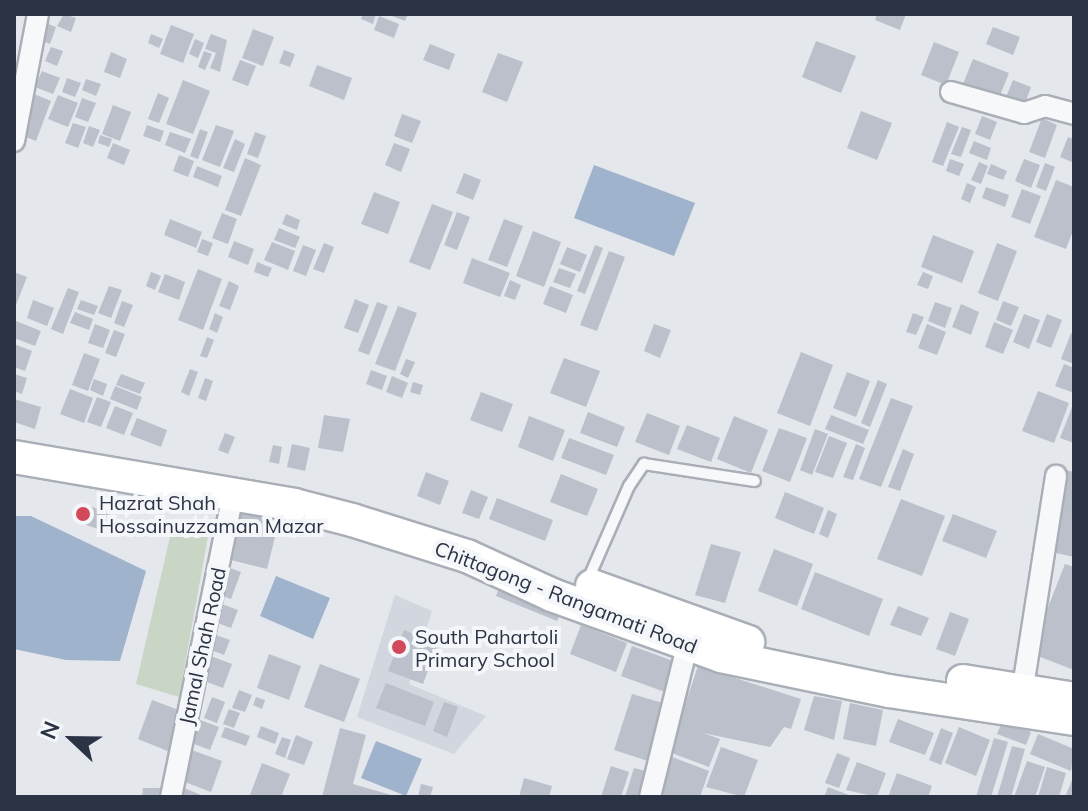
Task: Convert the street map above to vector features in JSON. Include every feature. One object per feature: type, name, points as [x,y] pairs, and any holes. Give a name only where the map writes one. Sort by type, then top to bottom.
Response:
[{"type":"highway","name":"Chittagong - Rangamati Road","points":[[14,438],[328,493],[790,654],[1023,687],[1074,699]]},
{"type":"highway","name":"Chittagong - Rangamati Road","points":[[14,457],[294,505],[467,556],[687,646],[889,691],[1074,719]]},
{"type":"street","points":[[14,141],[38,14]]},
{"type":"street","points":[[951,92],[1024,113],[1045,106],[1074,114]]},
{"type":"street","points":[[1023,687],[1056,476]]},
{"type":"street","name":"Jamal Shah Road","points":[[171,797],[233,495]]},
{"type":"street","points":[[650,797],[687,646]]},
{"type":"lane","points":[[587,584],[629,486],[644,464],[755,481]]},
{"type":"shaded area","name":"South Pahartoli Primary School","points":[[395,595],[432,611],[409,684],[486,716],[454,754],[357,717]]},
{"type":"green space","points":[[211,520],[179,697],[136,684],[172,528]]},
{"type":"water","points":[[594,165],[695,203],[674,256],[574,218]]},
{"type":"water","points":[[14,516],[31,516],[146,571],[120,661],[66,660],[14,649]]},
{"type":"water","points":[[276,576],[330,598],[313,639],[260,616]]},
{"type":"water","points":[[376,741],[422,759],[406,796],[361,778]]},
{"type":"building","points":[[64,14],[76,18],[71,32],[57,26]]},
{"type":"building","points":[[363,14],[376,14],[373,24],[361,19]]},
{"type":"building","points":[[387,14],[408,14],[405,21]]},
{"type":"building","points":[[877,14],[906,14],[900,30],[875,20]]},
{"type":"building","points":[[379,16],[399,24],[394,38],[374,30]]},
{"type":"building","points":[[43,22],[56,27],[50,44],[36,39]]},
{"type":"building","points":[[171,25],[194,34],[183,63],[160,54]]},
{"type":"building","points":[[993,27],[1020,37],[1013,55],[986,44]]},
{"type":"building","points":[[253,29],[274,37],[263,66],[242,58]]},
{"type":"building","points":[[151,34],[163,39],[159,48],[148,43]]},
{"type":"building","points":[[211,34],[227,40],[220,72],[210,68],[216,53],[205,49]]},
{"type":"building","points":[[195,39],[204,43],[198,58],[189,54]]},
{"type":"building","points":[[816,41],[856,56],[841,93],[802,77]]},
{"type":"building","points":[[934,42],[959,52],[946,85],[921,75]]},
{"type":"building","points":[[430,44],[455,54],[449,70],[423,60]]},
{"type":"building","points":[[51,47],[63,51],[57,66],[45,61]]},
{"type":"building","points":[[284,50],[295,54],[290,67],[279,63]]},
{"type":"building","points":[[204,51],[212,54],[205,70],[198,67]]},
{"type":"building","points":[[111,52],[127,59],[120,78],[104,72]]},
{"type":"building","points":[[498,53],[523,62],[507,102],[482,92]]},
{"type":"building","points":[[973,59],[1009,73],[997,103],[961,89]]},
{"type":"building","points":[[240,60],[256,66],[248,86],[232,80]]},
{"type":"building","points":[[317,65],[352,78],[344,100],[309,86]]},
{"type":"building","points":[[42,71],[60,78],[53,94],[35,87]]},
{"type":"building","points":[[67,78],[81,83],[75,97],[62,92]]},
{"type":"building","points":[[86,79],[101,84],[96,96],[82,90]]},
{"type":"building","points":[[183,80],[210,91],[193,134],[166,124]]},
{"type":"building","points":[[1013,80],[1031,87],[1023,109],[1004,102]]},
{"type":"building","points":[[158,93],[169,98],[159,123],[148,119]]},
{"type":"building","points":[[34,94],[51,101],[36,141],[18,134]]},
{"type":"building","points":[[58,95],[78,103],[68,127],[48,119]]},
{"type":"building","points":[[82,98],[96,103],[88,122],[75,117]]},
{"type":"building","points":[[113,105],[131,112],[120,141],[102,134]]},
{"type":"building","points":[[861,111],[892,123],[877,160],[847,148]]},
{"type":"building","points":[[402,114],[421,121],[412,143],[394,136]]},
{"type":"building","points":[[982,116],[997,122],[990,140],[975,134]]},
{"type":"building","points":[[1042,118],[1057,125],[1045,158],[1029,152]]},
{"type":"building","points":[[947,122],[959,127],[943,166],[932,162]]},
{"type":"building","points":[[73,123],[86,127],[78,148],[65,143]]},
{"type":"building","points":[[147,125],[164,131],[160,142],[143,136]]},
{"type":"building","points":[[216,125],[234,131],[220,167],[202,160]]},
{"type":"building","points":[[89,126],[100,130],[93,147],[83,143]]},
{"type":"building","points":[[962,127],[971,130],[961,157],[951,154]]},
{"type":"building","points":[[200,129],[208,132],[198,159],[190,156]]},
{"type":"building","points":[[170,132],[191,139],[185,153],[165,145]]},
{"type":"building","points":[[255,132],[266,136],[258,158],[247,154]]},
{"type":"building","points":[[100,135],[112,139],[109,147],[98,143]]},
{"type":"building","points":[[1068,137],[1074,139],[1074,163],[1060,157]]},
{"type":"building","points":[[235,139],[245,144],[234,172],[223,168]]},
{"type":"building","points":[[974,141],[991,148],[987,160],[969,153]]},
{"type":"building","points":[[113,143],[130,150],[124,165],[107,158]]},
{"type":"building","points":[[394,143],[410,149],[401,172],[385,165]]},
{"type":"building","points":[[179,155],[194,161],[188,177],[173,171]]},
{"type":"building","points":[[245,158],[261,165],[241,216],[225,210]]},
{"type":"building","points":[[950,159],[964,164],[959,176],[946,171]]},
{"type":"building","points":[[1024,159],[1040,165],[1031,188],[1015,181]]},
{"type":"building","points":[[979,162],[988,166],[981,184],[971,180]]},
{"type":"building","points":[[1045,163],[1055,167],[1046,191],[1036,187]]},
{"type":"building","points":[[991,164],[1007,171],[1003,180],[987,174]]},
{"type":"building","points":[[197,166],[222,176],[218,187],[193,177]]},
{"type":"building","points":[[464,173],[481,180],[473,200],[456,193]]},
{"type":"building","points":[[1056,180],[1074,187],[1074,228],[1066,249],[1034,237]]},
{"type":"building","points":[[967,183],[976,187],[970,203],[961,199]]},
{"type":"building","points":[[986,187],[1009,195],[1005,207],[982,198]]},
{"type":"building","points":[[1022,189],[1041,196],[1030,224],[1011,217]]},
{"type":"building","points":[[374,192],[400,202],[388,234],[361,224]]},
{"type":"building","points":[[432,204],[453,212],[430,270],[409,262]]},
{"type":"building","points":[[457,212],[470,217],[457,250],[444,245]]},
{"type":"building","points":[[222,213],[237,219],[228,244],[212,238]]},
{"type":"building","points":[[286,214],[300,220],[297,230],[282,224]]},
{"type":"building","points":[[170,219],[202,232],[196,248],[164,235]]},
{"type":"building","points":[[504,219],[523,226],[507,267],[488,260]]},
{"type":"building","points":[[279,228],[300,237],[295,248],[274,240]]},
{"type":"building","points":[[533,231],[561,242],[544,287],[516,276]]},
{"type":"building","points":[[933,235],[974,251],[962,283],[921,267]]},
{"type":"building","points":[[202,239],[213,243],[208,256],[197,252]]},
{"type":"building","points":[[234,241],[254,249],[248,265],[228,257]]},
{"type":"building","points":[[272,242],[295,251],[288,270],[264,260]]},
{"type":"building","points":[[324,243],[334,247],[324,273],[313,269]]},
{"type":"building","points":[[997,243],[1017,251],[998,301],[978,293]]},
{"type":"building","points":[[303,245],[316,250],[306,276],[293,271]]},
{"type":"building","points":[[595,245],[603,248],[585,294],[577,291]]},
{"type":"building","points":[[567,247],[587,255],[580,272],[560,264]]},
{"type":"building","points":[[609,251],[625,257],[597,331],[580,325]]},
{"type":"building","points":[[472,258],[510,273],[500,297],[463,283]]},
{"type":"building","points":[[257,262],[272,268],[268,277],[254,272]]},
{"type":"building","points":[[559,268],[576,274],[570,288],[553,282]]},
{"type":"building","points":[[198,269],[222,279],[203,330],[178,320]]},
{"type":"building","points":[[14,272],[27,277],[14,310]]},
{"type":"building","points":[[151,272],[161,276],[155,290],[146,286]]},
{"type":"building","points":[[923,272],[933,276],[928,289],[917,285]]},
{"type":"building","points":[[165,274],[185,282],[179,300],[158,292]]},
{"type":"building","points":[[510,280],[521,285],[515,300],[504,296]]},
{"type":"building","points":[[229,281],[239,286],[230,310],[219,306]]},
{"type":"building","points":[[109,286],[122,290],[111,318],[98,313]]},
{"type":"building","points":[[550,286],[573,295],[566,313],[543,304]]},
{"type":"building","points":[[68,288],[79,292],[63,334],[51,329]]},
{"type":"building","points":[[355,299],[369,305],[358,333],[344,328]]},
{"type":"building","points":[[33,300],[54,308],[47,326],[27,318]]},
{"type":"building","points":[[81,300],[98,306],[94,315],[77,309]]},
{"type":"building","points":[[122,301],[133,305],[124,327],[114,323]]},
{"type":"building","points":[[1003,301],[1019,307],[1011,326],[996,320]]},
{"type":"building","points":[[377,302],[388,306],[369,355],[358,351]]},
{"type":"building","points":[[935,302],[952,308],[945,328],[928,321]]},
{"type":"building","points":[[961,304],[979,312],[971,335],[952,327]]},
{"type":"building","points":[[398,306],[417,313],[395,371],[375,364]]},
{"type":"building","points":[[75,312],[93,319],[89,330],[70,323]]},
{"type":"building","points":[[215,313],[223,317],[217,333],[209,329]]},
{"type":"building","points":[[913,313],[924,317],[916,335],[906,332]]},
{"type":"building","points":[[14,314],[16,321],[41,331],[35,346],[14,338]]},
{"type":"building","points":[[1024,314],[1040,320],[1029,349],[1013,342]]},
{"type":"building","points":[[1047,314],[1062,320],[1051,348],[1036,342]]},
{"type":"building","points":[[994,322],[1013,330],[1003,354],[985,347]]},
{"type":"building","points":[[95,324],[110,330],[103,348],[88,343]]},
{"type":"building","points":[[654,324],[671,330],[660,358],[644,351]]},
{"type":"building","points":[[927,324],[946,332],[937,355],[918,348]]},
{"type":"building","points":[[114,330],[125,334],[116,357],[105,353]]},
{"type":"building","points":[[1071,333],[1074,334],[1074,364],[1061,359]]},
{"type":"building","points":[[207,337],[214,340],[207,358],[200,356]]},
{"type":"building","points":[[14,344],[32,351],[25,371],[14,367]]},
{"type":"building","points":[[801,352],[833,365],[810,426],[777,413]]},
{"type":"building","points":[[84,353],[100,359],[88,391],[72,385]]},
{"type":"building","points":[[564,358],[600,371],[586,407],[550,393]]},
{"type":"building","points":[[406,359],[415,362],[408,378],[400,374]]},
{"type":"building","points":[[1064,364],[1074,368],[1074,393],[1055,386]]},
{"type":"building","points":[[190,369],[198,372],[189,396],[181,392]]},
{"type":"building","points":[[371,370],[387,376],[382,390],[366,384]]},
{"type":"building","points":[[847,372],[870,381],[856,417],[833,408]]},
{"type":"building","points":[[14,374],[27,378],[22,394],[14,391]]},
{"type":"building","points":[[121,374],[145,383],[140,394],[116,385]]},
{"type":"building","points":[[392,376],[408,383],[402,398],[386,392]]},
{"type":"building","points":[[205,378],[213,381],[206,401],[198,398]]},
{"type":"building","points":[[94,379],[107,384],[103,396],[90,390]]},
{"type":"building","points":[[878,380],[887,384],[870,427],[861,423]]},
{"type":"building","points":[[413,382],[423,385],[420,395],[410,392]]},
{"type":"building","points":[[115,386],[142,397],[137,410],[110,399]]},
{"type":"building","points":[[70,389],[93,398],[84,423],[60,414]]},
{"type":"building","points":[[1038,391],[1069,403],[1054,443],[1022,431]]},
{"type":"building","points":[[481,392],[513,404],[502,432],[470,420]]},
{"type":"building","points":[[97,397],[111,402],[101,427],[87,422]]},
{"type":"building","points":[[891,398],[913,406],[881,487],[859,479]]},
{"type":"building","points":[[14,399],[41,407],[35,429],[14,422]]},
{"type":"building","points":[[1074,402],[1074,443],[1060,438]]},
{"type":"building","points":[[115,406],[133,413],[124,435],[106,428]]},
{"type":"building","points":[[588,412],[625,427],[617,447],[580,433]]},
{"type":"building","points":[[647,413],[680,426],[669,455],[635,442]]},
{"type":"building","points":[[324,415],[350,419],[343,452],[318,448]]},
{"type":"building","points":[[831,415],[869,430],[863,444],[825,429]]},
{"type":"building","points":[[529,416],[565,430],[553,461],[518,447]]},
{"type":"building","points":[[734,416],[768,430],[751,473],[717,459]]},
{"type":"building","points":[[137,418],[167,430],[161,447],[130,435]]},
{"type":"building","points":[[687,425],[720,438],[711,462],[677,449]]},
{"type":"building","points":[[779,428],[807,438],[790,482],[762,471]]},
{"type":"building","points":[[815,429],[828,434],[812,475],[800,470]]},
{"type":"building","points":[[225,433],[235,437],[228,454],[218,450]]},
{"type":"building","points":[[829,436],[847,443],[833,478],[815,472]]},
{"type":"building","points":[[569,438],[614,455],[606,475],[561,458]]},
{"type":"building","points":[[292,444],[310,448],[305,471],[287,467]]},
{"type":"building","points":[[856,444],[865,448],[853,480],[843,477]]},
{"type":"building","points":[[273,445],[282,447],[279,464],[269,462]]},
{"type":"building","points":[[903,449],[914,454],[900,491],[888,487]]},
{"type":"building","points":[[1066,470],[1074,472],[1074,557],[1047,551]]},
{"type":"building","points":[[426,472],[449,481],[440,505],[417,496]]},
{"type":"building","points":[[561,474],[598,489],[587,516],[550,502]]},
{"type":"building","points":[[471,490],[488,497],[479,519],[462,513]]},
{"type":"building","points":[[785,492],[824,508],[814,534],[775,518]]},
{"type":"building","points":[[497,498],[553,520],[545,541],[489,519]]},
{"type":"building","points":[[901,499],[945,516],[922,576],[877,559]]},
{"type":"building","points":[[86,505],[110,513],[104,531],[80,523]]},
{"type":"building","points":[[233,508],[279,521],[267,569],[227,559]]},
{"type":"building","points":[[828,510],[837,514],[828,538],[819,534]]},
{"type":"building","points":[[953,514],[997,531],[986,558],[942,541]]},
{"type":"building","points":[[711,544],[741,552],[725,603],[695,595]]},
{"type":"building","points":[[774,549],[813,564],[797,606],[758,591]]},
{"type":"building","points":[[1065,564],[1074,567],[1074,670],[1030,653]]},
{"type":"building","points":[[227,567],[241,572],[231,599],[217,594]]},
{"type":"building","points":[[815,572],[883,599],[869,636],[801,609]]},
{"type":"building","points":[[500,585],[562,610],[557,621],[496,596]]},
{"type":"building","points":[[222,604],[238,610],[231,628],[215,622]]},
{"type":"building","points":[[898,606],[929,618],[921,636],[890,625]]},
{"type":"building","points":[[950,612],[969,619],[955,656],[936,649]]},
{"type":"building","points":[[581,625],[627,643],[616,672],[570,654]]},
{"type":"building","points":[[404,630],[438,644],[423,684],[388,671]]},
{"type":"building","points":[[216,635],[230,640],[224,655],[211,650]]},
{"type":"building","points":[[632,646],[676,662],[665,692],[621,676]]},
{"type":"building","points":[[269,654],[301,666],[289,700],[257,688]]},
{"type":"building","points":[[208,655],[232,664],[223,688],[199,679]]},
{"type":"building","points":[[320,664],[360,679],[344,722],[304,707]]},
{"type":"building","points":[[698,666],[801,699],[791,729],[784,727],[770,747],[703,733],[720,739],[709,767],[669,752]]},
{"type":"building","points":[[386,683],[434,702],[425,726],[376,708]]},
{"type":"building","points":[[239,690],[252,695],[245,712],[232,708]]},
{"type":"building","points":[[632,694],[666,704],[648,761],[614,750]]},
{"type":"building","points":[[814,696],[842,701],[834,740],[804,730]]},
{"type":"building","points":[[212,697],[225,702],[217,723],[204,718]]},
{"type":"building","points":[[256,697],[265,700],[262,709],[253,705]]},
{"type":"building","points":[[152,700],[184,712],[170,752],[138,739]]},
{"type":"building","points":[[444,702],[458,707],[447,737],[433,731]]},
{"type":"building","points":[[850,703],[883,710],[876,746],[843,739]]},
{"type":"building","points":[[229,709],[240,713],[234,728],[223,724]]},
{"type":"building","points":[[195,718],[219,727],[210,750],[186,741]]},
{"type":"building","points":[[898,719],[934,733],[925,755],[889,742]]},
{"type":"building","points":[[1003,720],[1031,732],[1026,745],[997,734]]},
{"type":"building","points":[[261,726],[279,733],[275,744],[257,737]]},
{"type":"building","points":[[225,727],[250,736],[246,746],[221,737]]},
{"type":"building","points":[[959,727],[990,740],[976,776],[945,763]]},
{"type":"building","points":[[340,728],[366,735],[353,784],[398,797],[322,797]]},
{"type":"building","points":[[941,728],[953,733],[941,765],[929,760]]},
{"type":"building","points":[[1038,734],[1074,749],[1071,771],[1030,754]]},
{"type":"building","points":[[296,735],[313,742],[304,765],[287,759]]},
{"type":"building","points":[[282,737],[291,740],[285,758],[275,754]]},
{"type":"building","points":[[994,738],[1008,742],[991,797],[976,797]]},
{"type":"building","points":[[1012,746],[1025,749],[1011,797],[997,797]]},
{"type":"building","points":[[721,747],[758,760],[744,797],[706,787]]},
{"type":"building","points":[[189,749],[222,761],[211,792],[177,779]]},
{"type":"building","points":[[837,753],[850,758],[839,788],[825,783]]},
{"type":"building","points":[[672,757],[709,771],[700,797],[657,797]]},
{"type":"building","points":[[1027,761],[1045,767],[1035,797],[1014,797]]},
{"type":"building","points":[[857,762],[886,773],[877,797],[846,790]]},
{"type":"building","points":[[262,763],[290,774],[281,797],[250,795]]},
{"type":"building","points":[[611,766],[629,772],[621,797],[601,797]]},
{"type":"building","points":[[1047,767],[1066,773],[1059,797],[1038,797]]},
{"type":"building","points":[[634,768],[649,772],[641,797],[625,797]]},
{"type":"building","points":[[897,773],[932,786],[928,797],[888,797]]},
{"type":"building","points":[[1074,775],[1074,797],[1065,797]]},
{"type":"building","points":[[524,778],[552,786],[549,797],[519,797]]},
{"type":"building","points":[[421,784],[433,787],[430,797],[418,797]]},
{"type":"building","points":[[828,787],[854,797],[824,797]]},
{"type":"building","points":[[143,788],[184,788],[206,797],[142,797]]},
{"type":"place","name":"Hazrat Shah Hossainuzzaman Mazar","points":[[83,514]]},
{"type":"place","name":"South Pahartoli Primary School","points":[[399,647]]}]
